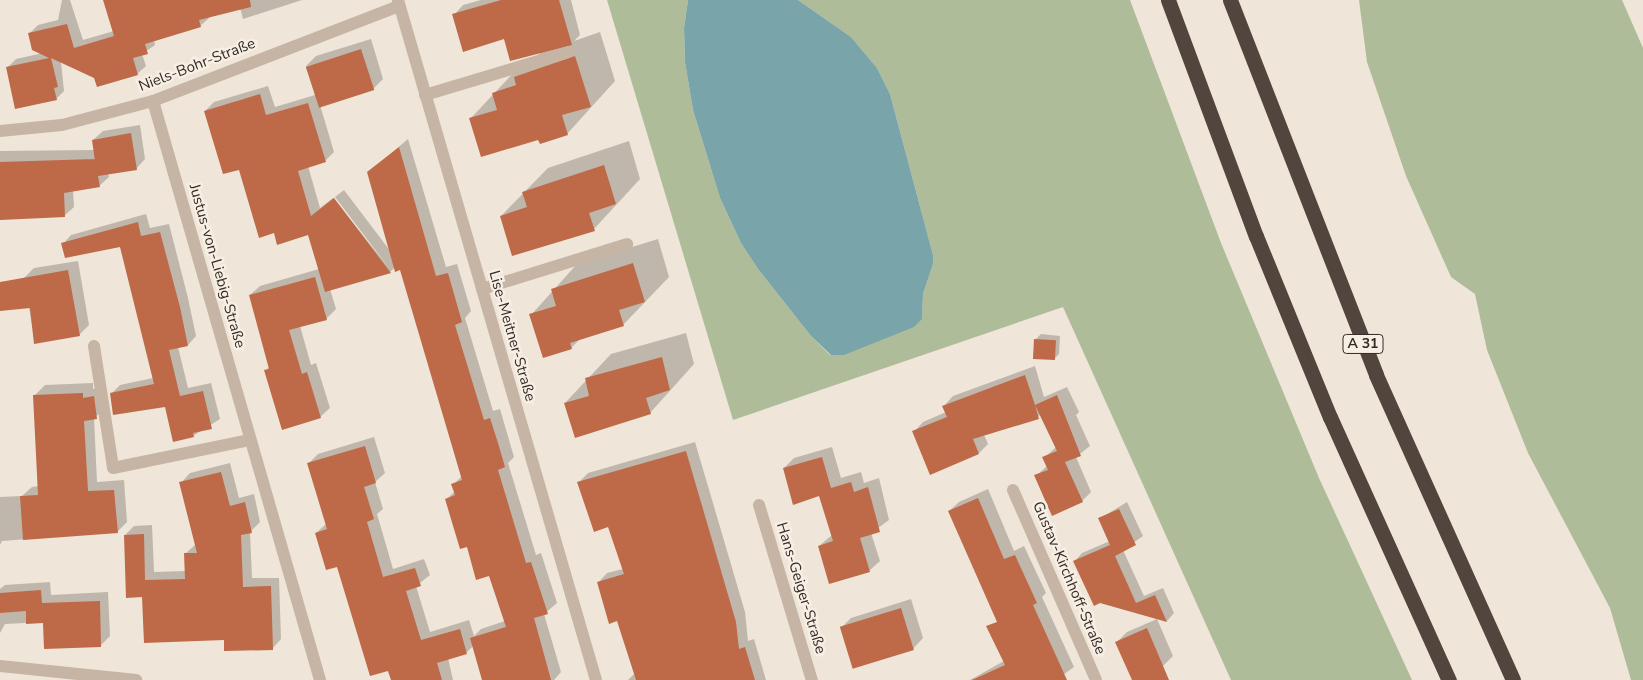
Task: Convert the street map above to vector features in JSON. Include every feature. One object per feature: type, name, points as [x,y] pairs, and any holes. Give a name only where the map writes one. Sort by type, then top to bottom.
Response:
[{"type":"highway","points":[[1168,0],[1256,236],[1330,417],[1449,680]]},
{"type":"highway","name":"A 31","points":[[1230,0],[1376,375],[1513,680]]},
{"type":"street","name":"Lise-Meitner-Straße","points":[[398,3],[596,680]]},
{"type":"street","name":"Niels-Bohr-Straße","points":[[0,131],[62,125],[153,101],[398,3]]},
{"type":"street","points":[[425,95],[568,52]]},
{"type":"street","name":"Justus-von-Liebig-Straße","points":[[153,101],[320,680]]},
{"type":"street","points":[[482,288],[627,244]]},
{"type":"street","points":[[94,346],[113,468],[250,440]]},
{"type":"street","name":"Gustav-Kirchhoff-Straße","points":[[1013,490],[1096,680]]},
{"type":"street","name":"Hans-Geiger-Straße","points":[[759,505],[812,680]]},
{"type":"street","points":[[0,666],[136,680]]},
{"type":"green space","points":[[607,0],[688,0],[684,28],[685,62],[693,110],[720,198],[741,243],[758,269],[811,336],[830,355],[922,319],[923,294],[933,264],[933,255],[890,94],[877,68],[851,37],[798,0],[1130,0],[1221,243],[1319,478],[1412,680],[1231,680],[1063,307],[733,420]]},
{"type":"green space","points":[[1359,0],[1622,0],[1643,48],[1643,680],[1631,680],[1610,608],[1528,453],[1487,350],[1475,294],[1451,277],[1406,176],[1367,62]]},
{"type":"water","points":[[688,0],[798,0],[851,37],[877,68],[890,94],[933,255],[933,264],[923,294],[922,319],[914,327],[844,355],[831,355],[811,336],[758,269],[741,243],[720,198],[693,110],[685,62],[684,28]]},
{"type":"building","points":[[103,0],[250,0],[251,7],[199,20],[201,27],[145,44],[148,54],[133,58],[138,75],[97,87],[94,78],[51,58],[58,87],[54,88],[57,100],[15,109],[6,67],[49,58],[32,50],[28,33],[67,24],[74,48],[114,36]]},
{"type":"building","points":[[501,0],[559,0],[572,45],[510,61],[504,39],[463,52],[452,14]]},
{"type":"building","points":[[361,49],[374,90],[319,108],[306,67]]},
{"type":"building","points":[[575,56],[591,107],[562,115],[568,135],[540,144],[538,140],[481,157],[469,118],[497,110],[492,93],[516,85],[514,77]]},
{"type":"building","points":[[260,94],[266,115],[308,103],[326,162],[298,171],[311,216],[334,198],[391,273],[325,292],[308,235],[277,245],[274,233],[259,238],[239,170],[223,174],[204,111]]},
{"type":"building","points":[[131,133],[137,170],[98,176],[100,187],[64,193],[65,217],[0,220],[0,162],[95,159],[92,140]]},
{"type":"building","points":[[399,147],[436,276],[448,273],[462,322],[455,325],[484,420],[490,418],[498,443],[505,467],[498,470],[526,563],[531,562],[548,614],[534,618],[551,680],[482,680],[470,638],[506,627],[489,576],[476,580],[467,547],[460,549],[445,499],[455,495],[451,484],[462,480],[400,270],[395,272],[367,172]]},
{"type":"building","points":[[604,165],[616,204],[589,213],[595,231],[512,256],[500,216],[527,207],[522,192]]},
{"type":"building","points":[[138,222],[141,236],[160,232],[180,307],[188,346],[169,350],[180,396],[203,391],[212,429],[193,433],[194,437],[173,442],[165,407],[113,415],[110,393],[154,384],[120,247],[65,258],[61,243]]},
{"type":"building","points":[[633,263],[645,302],[619,310],[624,326],[570,343],[572,349],[543,358],[529,314],[556,306],[551,289]]},
{"type":"building","points":[[68,270],[80,336],[34,344],[30,308],[0,311],[0,282]]},
{"type":"building","points":[[315,277],[327,320],[289,330],[302,374],[307,372],[321,418],[282,430],[264,370],[269,369],[249,295]]},
{"type":"building","points":[[1034,339],[1056,340],[1055,360],[1033,359]]},
{"type":"building","points":[[662,357],[670,390],[646,398],[651,414],[575,438],[564,403],[589,396],[585,378]]},
{"type":"building","points":[[1025,375],[1039,419],[973,439],[979,454],[930,475],[912,431],[947,417],[942,406]]},
{"type":"building","points":[[83,393],[83,398],[94,396],[97,419],[84,421],[88,491],[114,490],[118,533],[23,540],[20,496],[38,495],[33,395]]},
{"type":"building","points":[[1057,395],[1081,456],[1065,462],[1083,502],[1052,516],[1034,475],[1048,470],[1042,457],[1057,451],[1035,405]]},
{"type":"building","points":[[365,446],[376,483],[364,487],[374,519],[367,522],[383,577],[415,568],[421,586],[406,591],[421,640],[460,629],[467,654],[437,663],[442,680],[391,680],[388,671],[370,676],[337,567],[326,570],[315,533],[327,529],[307,463]]},
{"type":"building","points":[[686,451],[736,622],[739,649],[745,647],[755,680],[636,680],[617,621],[609,624],[597,582],[624,574],[608,527],[594,532],[577,482]]},
{"type":"building","points":[[822,457],[831,488],[851,482],[854,492],[868,487],[880,532],[860,538],[870,572],[829,584],[818,546],[833,541],[819,496],[793,505],[783,468]]},
{"type":"building","points":[[221,472],[230,506],[245,502],[252,533],[241,535],[243,587],[271,586],[273,650],[224,651],[224,640],[144,643],[142,597],[126,598],[124,535],[144,534],[145,580],[185,579],[184,553],[197,553],[179,482]]},
{"type":"building","points":[[978,498],[1004,559],[1015,555],[1037,603],[1033,605],[1067,680],[972,680],[1005,665],[986,626],[997,622],[948,511]]},
{"type":"building","points":[[1119,509],[1136,545],[1115,556],[1136,603],[1155,595],[1167,622],[1100,603],[1094,606],[1073,561],[1110,545],[1098,518]]},
{"type":"building","points":[[41,590],[42,603],[100,601],[101,647],[44,649],[43,623],[26,624],[26,611],[0,613],[0,593]]},
{"type":"building","points":[[901,608],[914,650],[853,669],[840,627]]},
{"type":"building","points":[[1147,628],[1169,680],[1132,680],[1115,642]]}]
